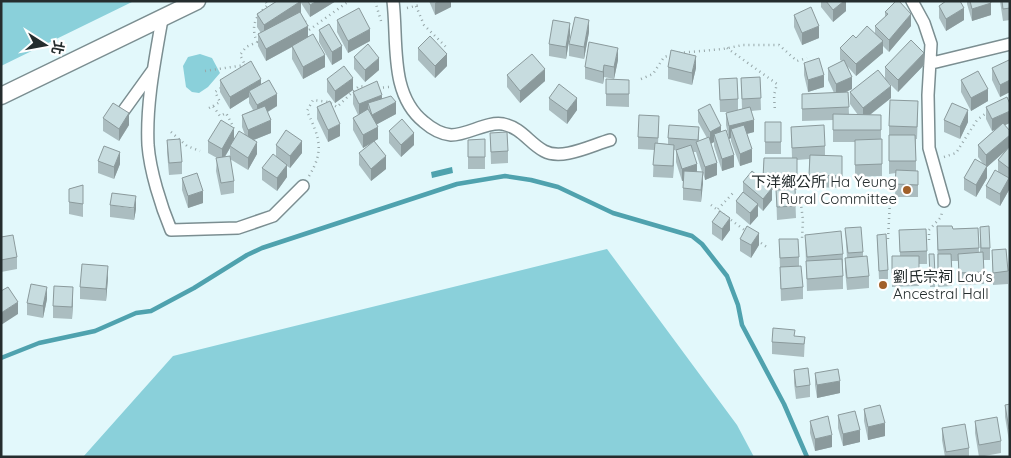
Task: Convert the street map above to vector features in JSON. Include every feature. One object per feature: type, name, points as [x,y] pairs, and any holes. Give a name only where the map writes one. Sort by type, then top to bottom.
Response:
[{"type":"main road","points":[[1,96],[197,1]]},
{"type":"street","points":[[393,1],[400,84],[405,100],[419,118],[433,130],[452,135],[502,124],[518,130],[544,151],[557,155],[610,140]]},
{"type":"street","points":[[912,1],[930,37],[932,63],[928,95],[929,148],[944,201]]},
{"type":"street","points":[[162,19],[149,103],[148,147],[162,209],[171,230],[238,228],[273,216],[303,186]]},
{"type":"street","points":[[932,63],[1010,44]]},
{"type":"street","points":[[122,113],[154,68]]},
{"type":"path","points":[[248,70],[240,55],[246,47],[256,42],[254,35],[255,20],[258,13],[268,5],[265,1]]},
{"type":"path","points":[[305,21],[310,30],[349,1]]},
{"type":"path","points":[[404,9],[418,5],[424,25],[446,47]]},
{"type":"path","points":[[640,79],[653,74],[664,57],[688,51],[727,48],[742,44],[779,46],[797,60],[807,58]]},
{"type":"path","points":[[727,48],[777,84],[774,95],[775,112]]},
{"type":"path","points":[[205,71],[245,65]]},
{"type":"path","points":[[209,108],[220,102],[215,92],[223,86]]},
{"type":"path","points":[[303,186],[314,167],[320,142],[307,110],[313,100],[329,102],[338,106],[359,86],[382,89]]},
{"type":"path","points":[[213,106],[220,116],[226,113],[234,128]]},
{"type":"path","points":[[933,161],[956,153],[977,120],[993,108]]},
{"type":"path","points":[[171,132],[187,146],[200,151]]},
{"type":"path","points":[[718,209],[734,192]]},
{"type":"path","points":[[800,197],[803,220],[802,239]]},
{"type":"path","points":[[888,239],[890,200]]},
{"type":"path","points":[[711,205],[768,248]]},
{"type":"path","points":[[929,240],[929,230],[941,217]]},
{"type":"shaded area","points":[[1,1],[134,1],[1,66]]},
{"type":"shaded area","points":[[200,54],[212,58],[220,73],[208,87],[199,93],[192,92],[186,87],[183,66],[188,57]]},
{"type":"shaded area","points":[[452,167],[453,173],[432,178],[431,172]]},
{"type":"shaded area","points":[[607,249],[737,425],[754,457],[83,457],[173,356]]},
{"type":"building","points":[[277,1],[301,1],[264,25],[257,14]]},
{"type":"building","points":[[308,1],[317,1],[310,5]]},
{"type":"building","points":[[826,1],[844,1],[833,10]]},
{"type":"building","points":[[896,1],[899,1],[911,14],[889,40],[875,26],[888,14],[885,12]]},
{"type":"building","points":[[946,1],[960,1],[964,8],[946,19],[939,6]]},
{"type":"building","points":[[970,1],[990,1],[991,3],[972,9]]},
{"type":"building","points":[[1002,1],[1010,1],[1010,8],[1003,9]]},
{"type":"building","points":[[811,7],[819,26],[802,33],[794,15]]},
{"type":"building","points":[[359,8],[370,29],[348,41],[337,20]]},
{"type":"building","points":[[300,12],[308,26],[266,49],[258,34]]},
{"type":"building","points":[[575,17],[589,20],[584,47],[569,44]]},
{"type":"building","points":[[553,20],[570,23],[566,47],[549,44]]},
{"type":"building","points":[[329,24],[342,46],[332,52],[319,30]]},
{"type":"building","points":[[867,26],[883,41],[856,64],[840,48],[853,35],[856,38]]},
{"type":"building","points":[[313,34],[325,55],[303,67],[292,46]]},
{"type":"building","points":[[430,36],[447,54],[435,66],[418,48]]},
{"type":"building","points":[[911,40],[924,53],[898,80],[885,67]]},
{"type":"building","points":[[589,42],[618,48],[614,67],[604,65],[603,72],[585,67]]},
{"type":"building","points":[[368,44],[379,58],[365,70],[354,57]]},
{"type":"building","points":[[671,50],[696,56],[692,73],[668,67]]},
{"type":"building","points":[[532,54],[545,69],[520,91],[507,75]]},
{"type":"building","points":[[819,58],[824,75],[808,80],[804,63]]},
{"type":"building","points":[[844,60],[852,77],[836,84],[828,68]]},
{"type":"building","points":[[1009,60],[1010,80],[1000,85],[992,68]]},
{"type":"building","points":[[251,61],[261,79],[230,97],[220,80]]},
{"type":"building","points":[[344,66],[353,78],[335,91],[327,79]]},
{"type":"building","points":[[878,70],[891,86],[863,108],[850,92]]},
{"type":"building","points":[[978,71],[988,89],[971,98],[961,80]]},
{"type":"building","points":[[760,77],[761,98],[742,99],[741,78]]},
{"type":"building","points":[[737,78],[738,99],[720,100],[719,79]]},
{"type":"building","points":[[606,79],[629,80],[629,94],[606,94]]},
{"type":"building","points":[[269,80],[277,94],[257,105],[249,91]]},
{"type":"building","points":[[377,81],[382,95],[359,104],[353,92]]},
{"type":"building","points":[[559,84],[577,98],[567,111],[549,98]]},
{"type":"building","points":[[848,92],[849,107],[802,109],[802,94]]},
{"type":"building","points":[[391,96],[396,102],[372,115],[368,103]]},
{"type":"building","points":[[1007,97],[1010,111],[992,119],[986,107]]},
{"type":"building","points":[[890,100],[918,101],[917,127],[889,126]]},
{"type":"building","points":[[330,101],[340,124],[328,130],[317,107]]},
{"type":"building","points":[[113,103],[129,113],[119,129],[103,118]]},
{"type":"building","points":[[952,103],[968,110],[960,127],[944,120]]},
{"type":"building","points":[[710,104],[721,126],[710,132],[698,110]]},
{"type":"building","points":[[265,106],[271,120],[248,130],[242,115]]},
{"type":"building","points":[[750,107],[754,120],[729,126],[726,113]]},
{"type":"building","points":[[368,109],[378,127],[363,135],[353,118]]},
{"type":"building","points":[[833,114],[881,115],[881,130],[833,130]]},
{"type":"building","points":[[639,115],[659,116],[658,138],[638,137]]},
{"type":"building","points":[[402,119],[414,133],[401,145],[389,131]]},
{"type":"building","points":[[221,120],[234,128],[222,149],[208,141]]},
{"type":"building","points":[[765,122],[781,122],[781,142],[765,142]]},
{"type":"building","points":[[1003,123],[1010,131],[1010,135],[986,155],[978,145]]},
{"type":"building","points":[[669,125],[699,127],[698,140],[668,138]]},
{"type":"building","points":[[744,125],[752,149],[740,154],[731,129]]},
{"type":"building","points":[[824,125],[825,146],[792,148],[791,127]]},
{"type":"building","points":[[286,130],[302,141],[290,156],[276,145]]},
{"type":"building","points":[[726,130],[734,155],[722,159],[714,134]]},
{"type":"building","points":[[239,131],[257,142],[248,158],[230,146]]},
{"type":"building","points":[[507,132],[508,151],[491,152],[490,133]]},
{"type":"building","points":[[889,135],[915,135],[916,161],[889,161]]},
{"type":"building","points":[[709,137],[717,163],[705,167],[696,142]]},
{"type":"building","points":[[180,139],[182,162],[169,163],[167,140]]},
{"type":"building","points":[[485,139],[485,157],[468,157],[468,140]]},
{"type":"building","points":[[882,139],[882,164],[855,165],[855,140]]},
{"type":"building","points":[[374,141],[386,156],[371,169],[359,153]]},
{"type":"building","points":[[655,143],[674,145],[673,166],[653,165]]},
{"type":"building","points":[[691,145],[697,164],[682,169],[676,150]]},
{"type":"building","points":[[104,146],[120,152],[114,167],[98,161]]},
{"type":"building","points":[[1010,146],[1010,169],[998,160]]},
{"type":"building","points":[[273,154],[287,165],[277,178],[262,168]]},
{"type":"building","points":[[810,155],[842,156],[842,176],[809,175]]},
{"type":"building","points":[[230,156],[234,181],[221,183],[216,158]]},
{"type":"building","points":[[764,158],[797,158],[797,178],[763,178]]},
{"type":"building","points":[[975,159],[987,166],[976,185],[964,178]]},
{"type":"building","points":[[896,170],[918,171],[918,185],[895,184]]},
{"type":"building","points":[[995,170],[1009,178],[1000,194],[986,186]]},
{"type":"building","points":[[684,171],[703,172],[701,190],[683,188]]},
{"type":"building","points":[[752,171],[772,188],[763,199],[743,182]]},
{"type":"building","points":[[197,173],[203,191],[188,196],[182,178]]},
{"type":"building","points":[[83,185],[83,204],[69,202],[69,189]]},
{"type":"building","points":[[795,189],[796,206],[777,207],[776,190]]},
{"type":"building","points":[[743,192],[758,204],[750,213],[736,201]]},
{"type":"building","points":[[112,193],[136,196],[134,208],[110,205]]},
{"type":"building","points":[[720,211],[730,218],[722,229],[712,222]]},
{"type":"building","points":[[747,226],[759,233],[751,245],[740,239]]},
{"type":"building","points":[[937,226],[952,226],[953,229],[978,228],[979,248],[938,250]]},
{"type":"building","points":[[989,226],[990,248],[981,248],[980,227]]},
{"type":"building","points":[[861,227],[863,252],[848,253],[845,228]]},
{"type":"building","points":[[926,229],[927,251],[900,252],[899,230]]},
{"type":"building","points":[[841,231],[843,254],[807,257],[805,235]]},
{"type":"building","name":"劉氏宗祠 Lau's Ancestral Hall","points":[[886,234],[888,270],[879,271],[877,235]]},
{"type":"building","points":[[13,235],[17,257],[1,260],[1,237]]},
{"type":"building","points":[[779,239],[798,239],[799,257],[780,258]]},
{"type":"building","points":[[1006,249],[1008,271],[993,273],[992,250]]},
{"type":"building","points":[[983,252],[984,272],[959,273],[958,254]]},
{"type":"building","points":[[929,254],[934,254],[935,274],[930,275]]},
{"type":"building","points":[[938,254],[951,254],[952,274],[938,274]]},
{"type":"building","points":[[867,256],[869,276],[847,278],[845,258]]},
{"type":"building","points":[[892,256],[919,256],[919,274],[892,275]]},
{"type":"building","points":[[842,259],[843,276],[807,279],[806,261]]},
{"type":"building","points":[[82,264],[108,266],[106,289],[80,287]]},
{"type":"building","points":[[801,266],[803,287],[781,289],[780,267]]},
{"type":"building","points":[[31,284],[47,287],[43,306],[27,303]]},
{"type":"building","points":[[54,286],[73,287],[72,307],[53,306]]},
{"type":"building","points":[[8,287],[18,302],[1,313],[1,291]]},
{"type":"building","points":[[773,328],[795,330],[794,336],[805,337],[804,344],[772,342]]},
{"type":"building","points":[[808,368],[810,385],[796,387],[794,370]]},
{"type":"building","points":[[838,369],[840,381],[817,385],[815,373]]},
{"type":"building","points":[[1010,404],[1010,429],[1009,429],[1005,405]]},
{"type":"building","points":[[880,405],[885,423],[868,427],[864,409]]},
{"type":"building","points":[[855,411],[860,430],[843,434],[838,415]]},
{"type":"building","points":[[828,416],[832,435],[815,439],[810,421]]},
{"type":"building","points":[[997,417],[1001,441],[979,445],[975,421]]},
{"type":"building","points":[[965,424],[969,448],[946,452],[942,428]]},
{"type":"waterway","points":[[1,358],[39,343],[95,331],[136,313],[151,311],[262,248],[457,184],[505,176],[558,187],[613,213],[692,236],[702,244],[727,276],[738,305],[742,325],[784,404],[807,457]]},
{"type":"place","name":"下洋鄉公所 Ha Yeung Rural Committee","points":[[907,190]]},
{"type":"place","name":"劉氏宗祠 Lau's Ancestral Hall","points":[[883,285]]}]
